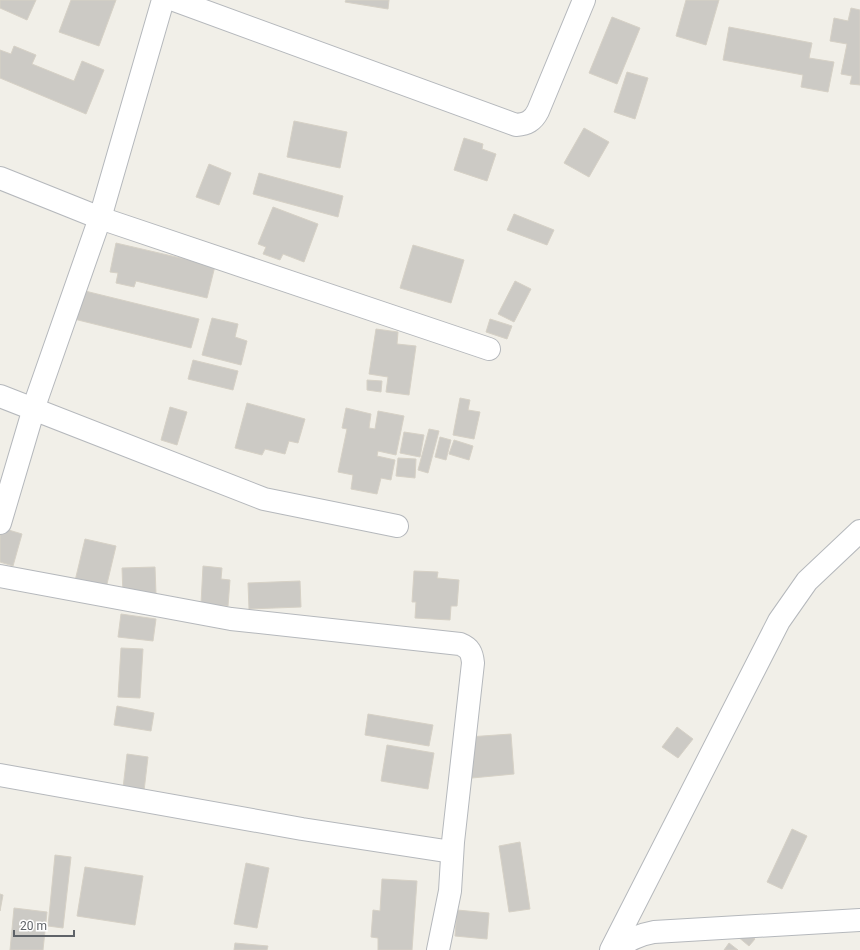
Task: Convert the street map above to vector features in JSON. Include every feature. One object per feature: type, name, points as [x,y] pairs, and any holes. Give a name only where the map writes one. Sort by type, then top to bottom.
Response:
[{"type":"street","points":[[0,523],[34,410],[100,218],[163,0]]},
{"type":"street","points":[[174,0],[516,124],[525,124],[534,119],[538,111],[584,0]]},
{"type":"street","points":[[0,178],[100,218],[489,349]]},
{"type":"street","points":[[0,396],[264,499],[397,526]]},
{"type":"street","points":[[612,950],[779,621],[806,581],[860,531]]},
{"type":"street","points":[[0,576],[231,619],[460,644],[467,647],[472,654],[473,663],[452,852],[450,891],[438,950]]},
{"type":"street","points":[[0,775],[302,829],[452,852]]},
{"type":"street","points":[[612,950],[632,938],[654,932],[860,920]]},
{"type":"building","points":[[0,0],[36,0],[27,20],[0,8]]},
{"type":"building","points":[[71,0],[116,0],[99,46],[59,32]]},
{"type":"building","points":[[346,0],[389,0],[388,9],[345,2]]},
{"type":"building","points":[[686,0],[719,0],[706,45],[676,36]]},
{"type":"building","points":[[851,8],[860,10],[860,85],[850,84],[852,76],[841,74],[847,44],[830,41],[834,18],[848,21]]},
{"type":"building","points":[[612,17],[640,28],[617,84],[589,73]]},
{"type":"building","points":[[729,27],[812,43],[809,58],[834,62],[828,92],[801,87],[803,75],[723,60]]},
{"type":"building","points":[[14,46],[36,55],[32,64],[74,81],[82,61],[104,70],[86,114],[0,78],[0,50],[11,54]]},
{"type":"building","points":[[627,72],[648,78],[635,119],[614,112]]},
{"type":"building","points":[[294,121],[347,132],[340,168],[287,157]]},
{"type":"building","points":[[584,128],[609,142],[589,177],[564,163]]},
{"type":"building","points":[[464,138],[483,144],[482,149],[496,154],[487,181],[454,170]]},
{"type":"building","points":[[209,164],[231,173],[219,205],[196,197]]},
{"type":"building","points":[[259,173],[343,196],[338,217],[253,194]]},
{"type":"building","points":[[273,207],[318,224],[304,262],[283,254],[280,260],[263,254],[266,247],[258,244]]},
{"type":"building","points":[[514,214],[554,230],[547,245],[507,230]]},
{"type":"building","points":[[116,243],[215,266],[207,298],[136,281],[134,287],[116,283],[118,273],[110,272]]},
{"type":"building","points":[[413,245],[464,260],[451,303],[400,288]]},
{"type":"building","points":[[515,281],[531,289],[514,322],[498,314]]},
{"type":"building","points":[[81,290],[199,319],[191,348],[74,319]]},
{"type":"building","points":[[212,318],[238,324],[235,337],[247,341],[241,365],[202,355]]},
{"type":"building","points":[[490,319],[512,326],[507,339],[486,332]]},
{"type":"building","points":[[376,329],[398,332],[397,344],[416,346],[409,395],[386,392],[388,377],[369,374]]},
{"type":"building","points":[[193,360],[238,371],[233,390],[188,379]]},
{"type":"building","points":[[367,380],[382,381],[381,392],[367,390]]},
{"type":"building","points":[[460,398],[470,400],[468,410],[480,412],[474,439],[453,435]]},
{"type":"building","points":[[247,403],[305,419],[298,443],[289,441],[285,454],[265,449],[262,455],[235,448]]},
{"type":"building","points":[[170,407],[187,412],[177,445],[161,440]]},
{"type":"building","points":[[346,408],[371,414],[369,428],[375,429],[378,411],[404,416],[396,455],[378,451],[377,456],[395,460],[391,480],[381,478],[377,494],[351,489],[353,475],[338,472],[347,429],[342,428]]},
{"type":"building","points":[[429,429],[439,431],[428,473],[418,470]]},
{"type":"building","points":[[404,432],[424,435],[420,457],[400,453]]},
{"type":"building","points":[[440,437],[451,440],[446,460],[435,457]]},
{"type":"building","points":[[454,440],[473,446],[469,460],[449,454]]},
{"type":"building","points":[[398,458],[416,459],[415,478],[396,476]]},
{"type":"building","points":[[2,528],[22,534],[13,566],[0,562],[0,535]]},
{"type":"building","points":[[85,539],[116,546],[106,588],[75,581]]},
{"type":"building","points":[[203,566],[222,568],[221,579],[230,580],[228,606],[201,604]]},
{"type":"building","points":[[155,567],[156,594],[123,595],[122,568]]},
{"type":"building","points":[[414,571],[438,572],[437,578],[459,580],[457,606],[451,606],[450,620],[415,618],[416,602],[412,602]]},
{"type":"building","points":[[300,581],[301,607],[249,609],[248,583]]},
{"type":"building","points":[[121,614],[156,619],[153,641],[118,637]]},
{"type":"building","points":[[121,648],[143,649],[140,698],[118,697]]},
{"type":"building","points":[[117,706],[154,713],[151,731],[114,725]]},
{"type":"building","points":[[368,714],[433,725],[429,746],[365,735]]},
{"type":"building","points":[[677,727],[693,739],[678,758],[662,747]]},
{"type":"building","points":[[511,734],[514,774],[472,778],[468,737]]},
{"type":"building","points":[[387,745],[434,753],[428,789],[381,781]]},
{"type":"building","points":[[127,754],[148,757],[144,791],[123,788]]},
{"type":"building","points":[[792,829],[807,836],[782,889],[767,882]]},
{"type":"building","points":[[520,842],[530,909],[509,912],[499,846]]},
{"type":"building","points":[[55,855],[71,857],[63,928],[48,926]]},
{"type":"building","points":[[246,863],[269,868],[257,928],[234,924]]},
{"type":"building","points":[[85,867],[143,876],[135,925],[77,916]]},
{"type":"building","points":[[382,879],[417,881],[412,950],[378,950],[378,938],[371,937],[373,910],[380,911]]},
{"type":"building","points":[[0,894],[3,895],[0,911]]},
{"type":"building","points":[[14,908],[47,912],[43,950],[10,950]]},
{"type":"building","points":[[457,910],[489,913],[487,939],[455,936]]},
{"type":"building","points":[[743,930],[755,939],[749,946],[737,936]]},
{"type":"building","points":[[235,943],[268,946],[267,950],[234,950]]},
{"type":"building","points":[[729,943],[738,950],[724,950]]}]
